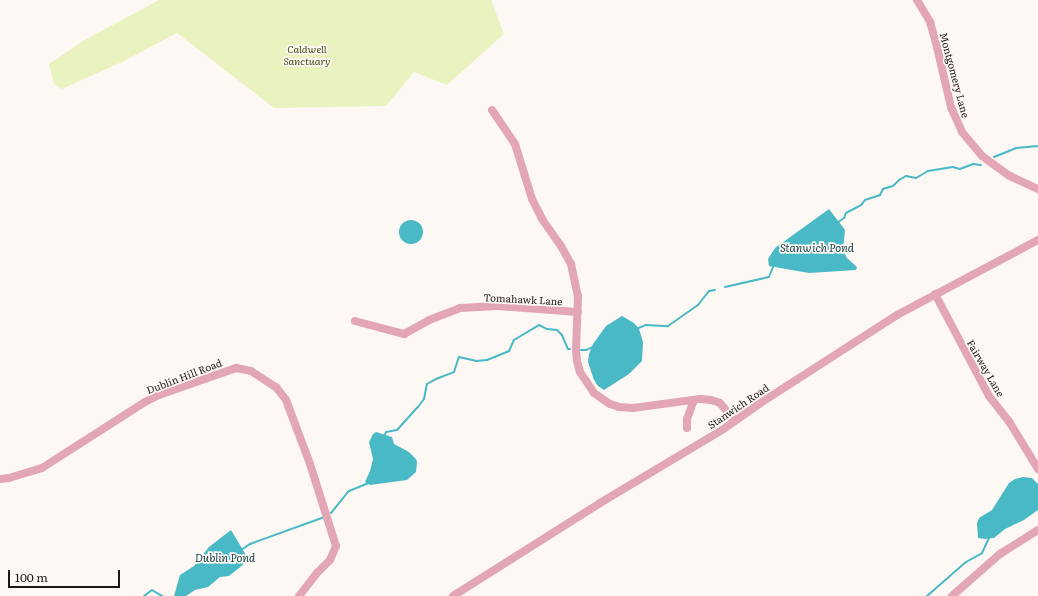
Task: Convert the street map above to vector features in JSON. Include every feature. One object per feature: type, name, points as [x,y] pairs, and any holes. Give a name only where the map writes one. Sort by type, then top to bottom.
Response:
[{"type":"street","name":"Montgomery Lane","points":[[917,0],[930,22],[938,47],[951,107],[962,132],[982,156],[1010,176],[1038,189]]},
{"type":"street","points":[[492,110],[515,144],[532,198],[542,219],[562,246],[571,264],[578,296],[577,361],[587,384],[601,399],[619,407],[633,408],[694,400],[711,400],[720,403],[736,421]]},
{"type":"street","name":"Stanwich Road","points":[[453,596],[736,421],[759,404],[863,337],[935,294],[1038,240]]},
{"type":"street","name":"Fairway Lane","points":[[935,294],[989,396],[1010,423],[1038,469]]},
{"type":"street","name":"Tomahawk Lane","points":[[355,321],[404,334],[429,320],[460,308],[498,306],[578,312]]},
{"type":"street","name":"Dublin Hill Road","points":[[0,479],[9,478],[42,468],[145,402],[159,395],[197,380],[236,368],[251,371],[276,387],[286,400],[310,464],[336,546],[330,560],[317,573],[299,596]]},
{"type":"street","points":[[687,428],[687,419],[694,400]]},
{"type":"street","points":[[952,596],[1000,554],[1038,530]]},
{"type":"green space","name":"Caldwell Sanctuary","points":[[159,0],[491,0],[504,34],[447,85],[414,72],[386,106],[274,108],[177,33],[122,62],[62,89],[54,84],[49,64],[83,41]]},
{"type":"water","name":"Stanwich Pond","points":[[829,209],[845,230],[843,250],[847,258],[857,267],[856,270],[809,273],[769,266],[768,259],[775,248]]},
{"type":"water","points":[[411,220],[416,221],[422,227],[422,237],[416,243],[411,244],[406,243],[400,237],[399,232],[400,227],[406,221]]},
{"type":"water","points":[[622,316],[634,323],[639,329],[643,342],[642,361],[629,374],[604,390],[598,386],[594,380],[588,362],[589,354],[593,344],[606,326]]},
{"type":"water","points":[[376,432],[392,437],[394,444],[409,452],[416,459],[416,472],[407,480],[370,485],[365,482],[373,459],[369,442],[373,434]]},
{"type":"water","points":[[1023,477],[1032,478],[1038,484],[1038,510],[1024,520],[1005,529],[994,538],[978,538],[977,523],[979,518],[992,510],[1009,483],[1015,479]]},
{"type":"water","name":"Dublin Pond","points":[[231,530],[249,560],[229,576],[220,577],[208,587],[195,590],[186,596],[174,596],[180,575],[194,566],[209,547]]},
{"type":"waterway","points":[[994,157],[1016,148],[1038,146]]},
{"type":"waterway","points":[[837,223],[844,218],[846,213],[861,205],[865,200],[880,195],[883,189],[893,186],[906,176],[916,178],[928,171],[953,167],[960,169],[973,164],[981,165]]},
{"type":"waterway","points":[[725,287],[769,277],[773,267]]},
{"type":"waterway","points":[[636,329],[646,325],[668,326],[698,305],[709,291],[715,290]]},
{"type":"waterway","points":[[384,437],[386,432],[397,430],[418,407],[424,399],[427,384],[454,372],[459,357],[476,361],[487,360],[509,351],[514,340],[539,325],[547,329],[557,330],[562,335],[568,349],[570,349]]},
{"type":"waterway","points":[[581,350],[586,350],[593,347]]},
{"type":"waterway","points":[[331,513],[349,491],[369,483]]},
{"type":"waterway","points":[[241,550],[250,544],[322,518]]},
{"type":"waterway","points":[[927,596],[966,562],[982,553],[990,536]]},
{"type":"waterway","points":[[144,596],[152,590],[162,596]]}]
